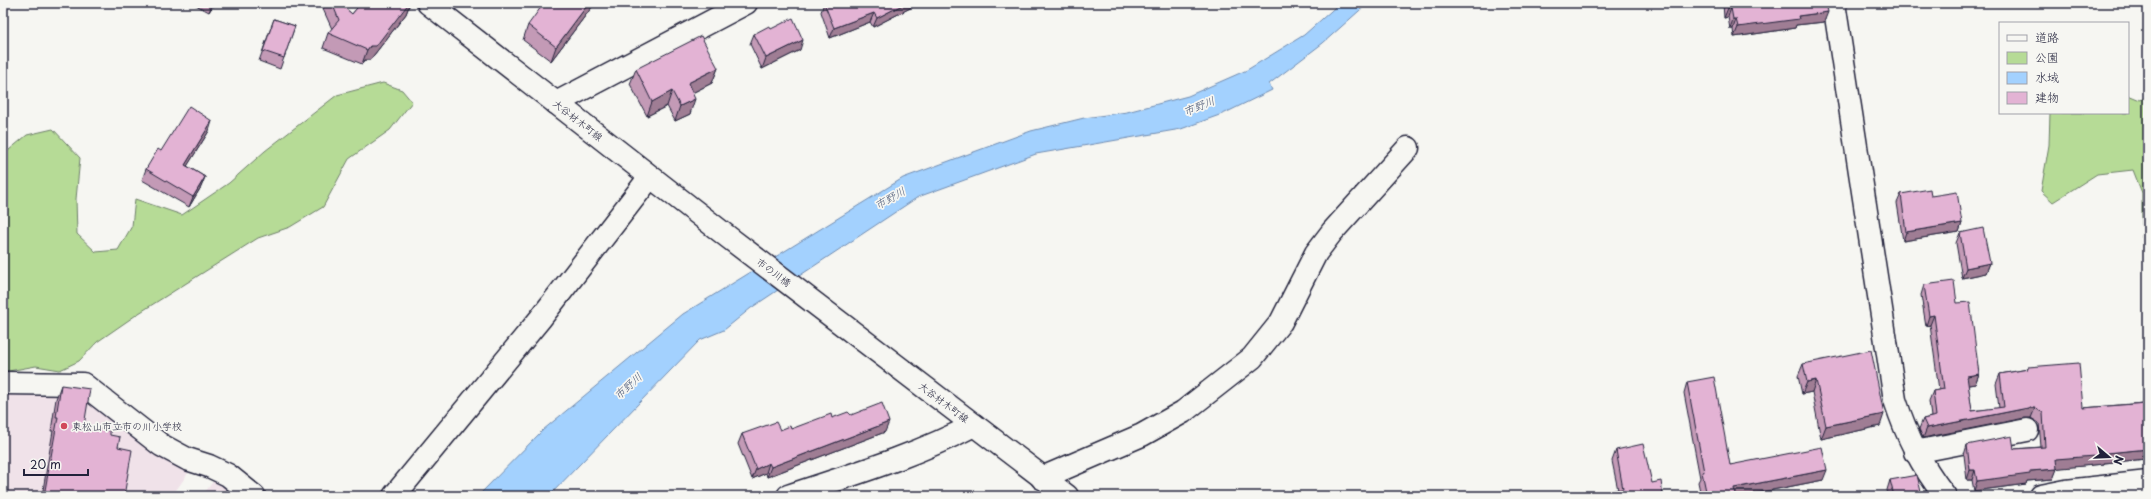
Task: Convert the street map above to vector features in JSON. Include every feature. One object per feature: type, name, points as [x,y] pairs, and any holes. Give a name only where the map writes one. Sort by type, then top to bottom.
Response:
[{"type":"street","name":"大谷材木町線","points":[[428,3],[728,237]]},
{"type":"street","points":[[556,103],[746,3]]},
{"type":"street","points":[[1834,3],[1895,400],[1904,429],[1915,452],[1945,496]]},
{"type":"street","points":[[1042,478],[1142,435],[1183,412],[1252,358],[1281,322],[1316,253],[1332,232],[1408,148]]},
{"type":"street","points":[[394,496],[540,319],[650,177]]},
{"type":"street","name":"市の川橋","points":[[728,237],[821,308]]},
{"type":"street","name":"大谷材木町線","points":[[821,308],[1067,496]]},
{"type":"street","points":[[3,383],[83,384],[161,445],[187,459],[209,466],[228,476],[254,496]]},
{"type":"street","points":[[788,496],[909,455],[950,438],[974,425]]},
{"type":"street","points":[[1915,452],[2027,430]]},
{"type":"street","points":[[2041,496],[2066,491],[2148,482]]},
{"type":"shaded area","name":"東松山市立市の川小学校","points":[[3,389],[73,389],[191,469],[172,496],[3,496]]},
{"type":"shaded area","points":[[215,479],[239,496],[202,496]]},
{"type":"green space","points":[[383,83],[402,90],[412,102],[390,130],[349,159],[323,207],[290,227],[258,238],[139,313],[97,342],[79,361],[60,370],[36,366],[3,372],[3,155],[27,135],[53,129],[80,158],[76,199],[77,234],[96,252],[118,250],[132,226],[135,199],[182,215],[229,183],[265,151],[337,95]]},
{"type":"green space","points":[[2129,95],[2140,100],[2148,97],[2148,234],[2142,237],[2142,193],[2133,170],[2097,174],[2053,202],[2041,191],[2049,145],[2050,114],[2129,114]]},
{"type":"water","name":"市野川","points":[[1340,3],[1368,3],[1323,43],[1269,84],[1272,90],[1225,113],[1181,129],[1036,154],[918,197],[751,308],[724,330],[700,340],[549,496],[478,496],[543,430],[683,314],[903,178],[1031,131],[1084,118],[1127,112],[1188,96],[1247,70],[1304,35]]},
{"type":"building","points":[[332,3],[339,3],[352,14],[361,3],[409,3],[376,46],[370,46],[367,50],[328,33],[339,20]]},
{"type":"building","points":[[544,3],[589,3],[556,47],[528,25]]},
{"type":"building","points":[[824,3],[906,3],[877,18],[874,13],[834,28]]},
{"type":"building","points":[[1727,3],[1826,3],[1828,12],[1798,16],[1799,19],[1738,27],[1736,19],[1733,19],[1731,8],[1728,8]]},
{"type":"building","points":[[793,18],[803,40],[766,58],[754,34],[769,26],[771,29]]},
{"type":"building","points":[[274,19],[295,26],[284,58],[263,51]]},
{"type":"building","points":[[701,36],[718,68],[688,83],[695,99],[680,106],[672,91],[652,102],[636,69]]},
{"type":"building","points":[[189,106],[212,121],[185,165],[205,177],[193,197],[146,169],[158,149],[161,151]]},
{"type":"building","points":[[1930,189],[1931,196],[1957,192],[1962,223],[1906,232],[1901,194]]},
{"type":"building","points":[[1983,228],[1990,263],[1966,268],[1960,233]]},
{"type":"building","points":[[1954,281],[1957,303],[1970,302],[1979,374],[1967,376],[1972,411],[2004,407],[2000,374],[2028,369],[2028,367],[2079,363],[2083,408],[2146,403],[2148,378],[2148,449],[2107,453],[2107,455],[2056,459],[2057,469],[2030,471],[2030,474],[1977,481],[1975,470],[1970,470],[1967,445],[2012,436],[2014,449],[2045,447],[2043,413],[2035,408],[2028,408],[1927,428],[1923,419],[1936,416],[1933,391],[1944,389],[1934,315],[1929,316],[1924,285]]},
{"type":"building","points":[[1871,350],[1884,414],[1826,426],[1816,380],[1807,382],[1803,364]]},
{"type":"building","points":[[1714,377],[1730,465],[1822,447],[1827,470],[1734,488],[1735,494],[1707,496],[1687,382]]},
{"type":"building","points":[[61,385],[90,389],[84,426],[110,431],[110,435],[120,437],[118,447],[132,450],[124,496],[44,496],[58,417],[56,417]]},
{"type":"building","points":[[882,403],[889,422],[771,467],[769,463],[756,469],[742,434],[776,422],[780,430],[790,426],[791,429],[831,414],[832,418],[848,412],[851,415]]},
{"type":"building","points":[[1643,444],[1652,483],[1661,481],[1663,496],[1610,496],[1609,491],[1623,489],[1616,450]]},
{"type":"building","points":[[1917,475],[1922,496],[1894,496],[1890,480]]},
{"type":"building","points":[[2071,492],[2072,496],[2055,496]]},
{"type":"place","name":"東松山市立市の川小学校","points":[[64,426]]}]
